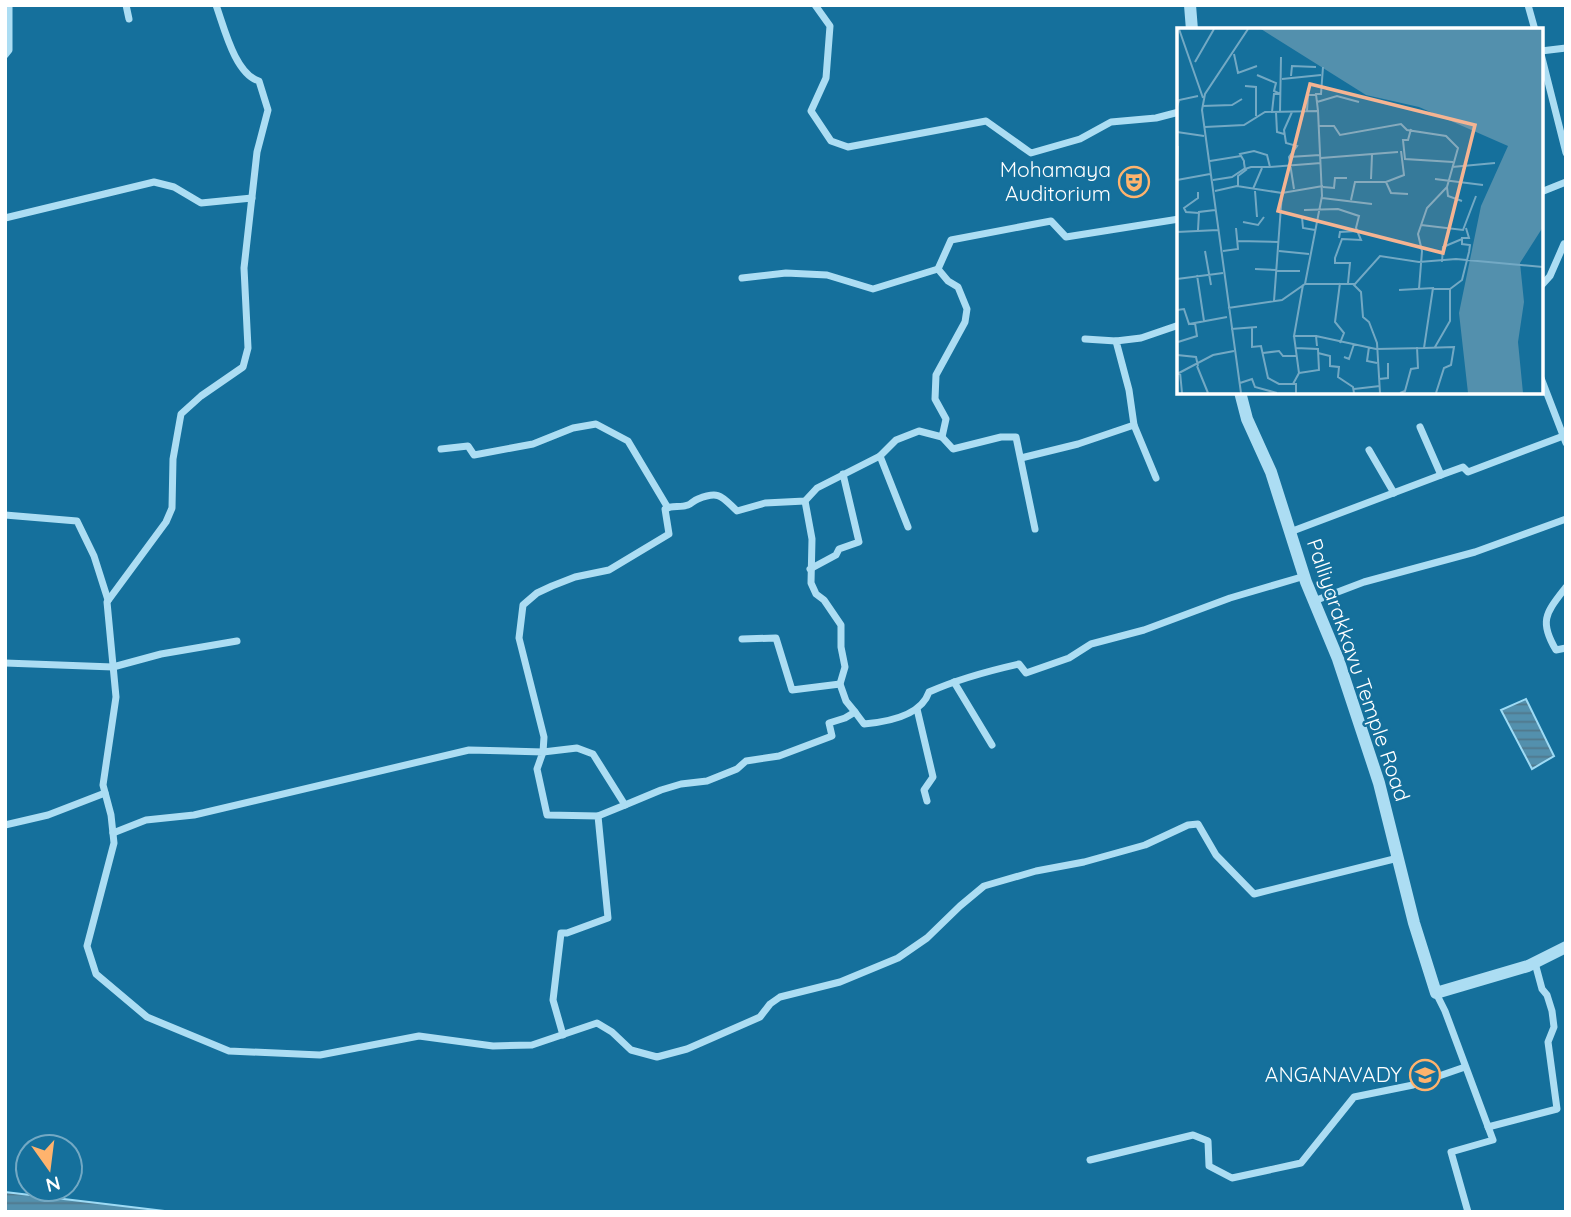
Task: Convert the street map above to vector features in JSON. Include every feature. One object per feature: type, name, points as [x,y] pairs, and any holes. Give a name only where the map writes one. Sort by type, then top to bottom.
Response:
[{"type":"street","points":[[5,55],[9,50],[9,5]]},
{"type":"street","points":[[126,5],[130,19]]},
{"type":"street","points":[[108,600],[166,522],[172,508],[173,459],[181,414],[201,396],[243,367],[248,348],[244,268],[257,152],[268,110],[259,80],[254,80],[238,64],[216,5]]},
{"type":"street","points":[[815,5],[830,26],[826,78],[811,111],[831,141],[848,147],[986,121],[1031,153],[1080,139],[1111,122],[1156,118],[1177,113]]},
{"type":"street","points":[[1190,5],[1192,28]]},
{"type":"street","points":[[1528,5],[1534,28]]},
{"type":"street","points":[[1543,53],[1566,48]]},
{"type":"street","points":[[1543,61],[1566,153]]},
{"type":"street","points":[[5,218],[154,181],[174,187],[201,203],[252,198]]},
{"type":"street","points":[[1543,191],[1566,182]]},
{"type":"street","points":[[742,278],[786,273],[827,275],[873,289],[938,269],[951,240],[1051,222],[1066,237],[1177,219]]},
{"type":"street","points":[[1543,284],[1550,276],[1564,244]]},
{"type":"street","points":[[938,269],[948,281],[958,287],[967,309],[965,322],[936,375],[935,399],[946,419],[942,438]]},
{"type":"street","points":[[1086,339],[1116,341],[1141,338],[1177,326]]},
{"type":"street","points":[[1116,341],[1129,390],[1133,425],[1156,478]]},
{"type":"street","points":[[1290,533],[1464,467],[1468,472],[1565,438],[1543,383]]},
{"type":"street","name":"Palliyarakkavu Temple Road","points":[[1241,394],[1247,419],[1271,472],[1305,576],[1338,659],[1379,783],[1414,923],[1436,993]]},
{"type":"street","points":[[441,449],[468,446],[474,455],[533,444],[573,428],[596,424],[628,441],[668,508]]},
{"type":"street","points":[[1021,458],[1078,444],[1133,425]]},
{"type":"street","points":[[1420,427],[1441,475]]},
{"type":"street","points":[[855,712],[829,723],[832,736],[779,756],[746,761],[737,769],[707,781],[661,790],[598,816],[547,815],[537,769],[544,752],[544,737],[519,638],[523,605],[537,593],[552,586],[575,577],[609,570],[669,534],[665,509],[688,505],[695,499],[718,494],[724,496],[737,511],[765,503],[805,501],[817,488],[880,456],[895,440],[919,431],[942,438],[953,449],[1001,437],[1016,437],[1035,529]]},
{"type":"street","points":[[1369,450],[1394,493]]},
{"type":"street","points":[[880,456],[908,527]]},
{"type":"street","points":[[810,569],[836,555],[839,549],[859,541],[843,474]]},
{"type":"street","points":[[805,501],[812,539],[811,583],[816,594],[824,600],[841,625],[845,667],[840,684],[846,701],[864,724],[883,722],[917,709],[927,700],[929,692],[954,682],[1019,664],[1026,673],[1069,658],[1091,644],[1144,631],[1230,598],[1305,576]]},
{"type":"street","points":[[5,515],[77,522],[94,556],[108,600],[116,697],[103,785],[114,843],[87,946],[96,974],[147,1017],[229,1051],[320,1055],[419,1036],[492,1046],[532,1045],[597,1023],[612,1032],[631,1050],[657,1056],[687,1049],[760,1017],[770,1004],[780,997],[840,982],[898,958],[927,938],[984,886],[1145,845],[1188,825],[1198,824],[1216,855],[1254,894],[1398,858]]},
{"type":"street","points":[[1314,601],[1364,582],[1475,552],[1566,519]]},
{"type":"street","points":[[1566,587],[1546,613],[1546,634],[1556,650],[1566,648]]},
{"type":"street","points":[[742,639],[776,638],[792,690],[840,684]]},
{"type":"street","points":[[5,663],[113,667],[161,654],[237,641]]},
{"type":"street","points":[[954,682],[992,745]]},
{"type":"street","points":[[917,709],[933,777],[924,790],[927,801]]},
{"type":"street","points":[[113,833],[146,820],[194,815],[469,750],[544,752],[577,748],[593,754],[625,805]]},
{"type":"street","points":[[5,825],[48,815],[105,793]]},
{"type":"street","points":[[563,1035],[554,1000],[561,933],[608,918],[598,816]]},
{"type":"street","points":[[1468,1212],[1451,1152],[1493,1140],[1446,1011],[1436,993],[1535,963],[1566,947]]},
{"type":"street","points":[[1488,1127],[1557,1109],[1548,1042],[1554,1027],[1552,1011],[1535,963]]},
{"type":"street","points":[[1090,1160],[1193,1135],[1208,1141],[1209,1166],[1232,1178],[1301,1163],[1354,1097],[1413,1084],[1465,1067]]},
{"type":"water","points":[[1526,699],[1554,756],[1532,769],[1501,710]]},
{"type":"water","points":[[5,1192],[14,1193],[14,1203],[84,1201],[173,1212],[5,1212]]},
{"type":"place","name":"Mohamaya Auditorium","points":[[1134,182]]},
{"type":"place","name":"ANGANAVADY","points":[[1425,1075]]}]
